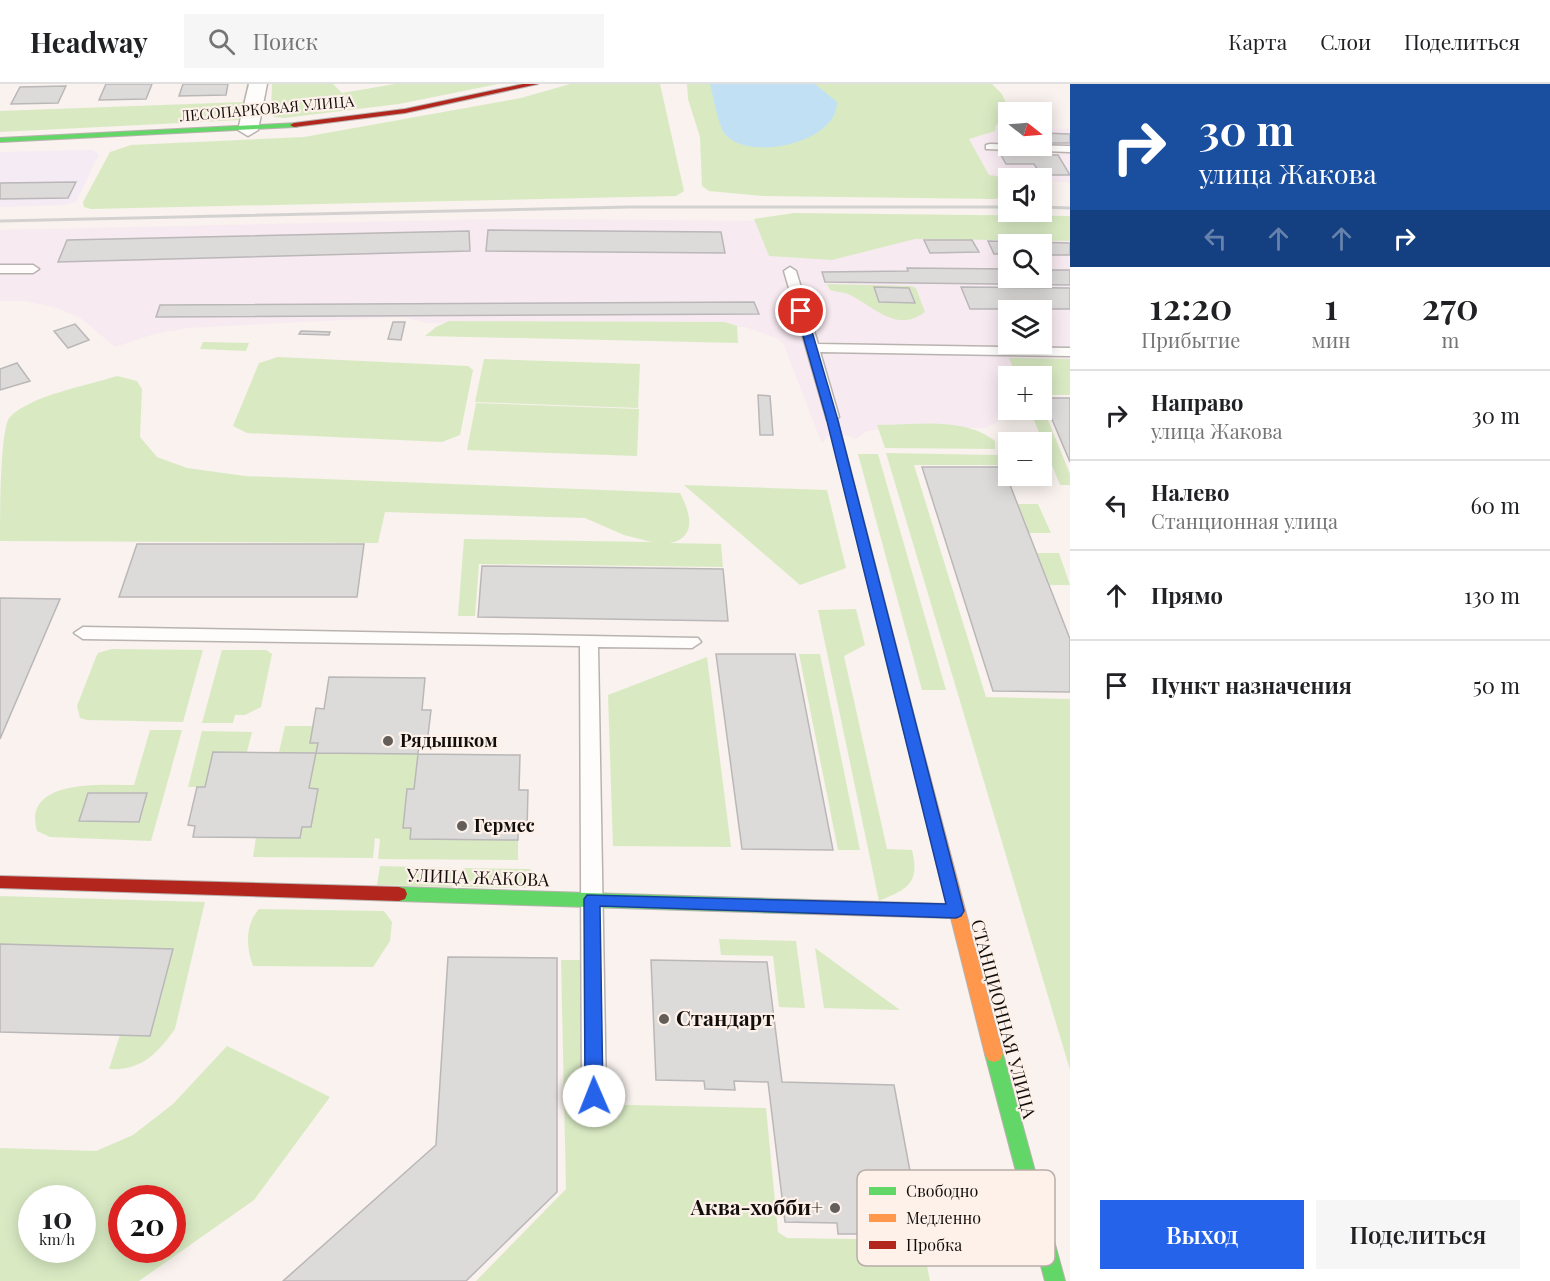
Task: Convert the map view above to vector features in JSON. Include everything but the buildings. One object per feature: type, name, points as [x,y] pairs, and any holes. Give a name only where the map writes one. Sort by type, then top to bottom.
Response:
[{"type":"street","points":[[248,130],[258,84]]},
{"type":"street","name":"ЛЕСОПАРКОВАЯ УЛИЦА","points":[[0,140],[248,130],[405,111],[534,84]]},
{"type":"street","name":"СТАНЦИОННАЯ УЛИЦА","points":[[832,417],[956,911],[1025,1170]]},
{"type":"street","name":"УЛИЦА ЖАКОВА","points":[[0,882],[956,911]]},
{"type":"street","name":"СТАНЦИОННАЯ УЛИЦА","points":[[1051,1266],[1055,1281]]},
{"type":"lane","points":[[990,147],[1070,149]]},
{"type":"lane","points":[[0,269],[33,269]]},
{"type":"lane","points":[[790,271],[832,417]]},
{"type":"lane","points":[[811,348],[1070,352]]},
{"type":"lane","points":[[83,633],[692,642]]},
{"type":"lane","points":[[589,640],[594,1096]]},
{"type":"shaded area","points":[[954,127],[998,128],[998,156],[1052,156],[1052,128],[1070,129],[1070,182],[1052,181],[1052,168],[998,168],[998,180],[980,181]]},
{"type":"shaded area","points":[[92,150],[99,154],[76,202],[63,205],[0,207],[0,152]]},
{"type":"shaded area","points":[[496,219],[1070,223],[1070,373],[1052,373],[1052,366],[998,366],[998,420],[1000,420],[985,428],[893,428],[867,431],[856,439],[842,434],[828,436],[822,444],[783,343],[776,338],[745,327],[428,323],[403,317],[188,328],[154,334],[115,347],[82,319],[57,308],[25,301],[0,301],[0,230]]},
{"type":"green space","points":[[247,84],[252,84],[241,120],[0,132],[0,111],[243,102]]},
{"type":"green space","points":[[272,84],[333,84],[342,93],[395,84],[498,84],[399,104],[284,118],[274,117],[271,114]]},
{"type":"green space","points":[[570,84],[660,84],[684,191],[676,196],[91,209],[84,207],[83,202],[110,152],[131,145],[304,137],[521,98]]},
{"type":"green space","points":[[687,84],[992,84],[1002,94],[1006,102],[998,102],[998,124],[995,131],[969,139],[989,175],[998,176],[998,198],[762,196],[709,191],[702,186],[700,137],[688,99]]},
{"type":"green space","points":[[794,213],[998,215],[998,222],[1052,222],[1052,216],[1070,216],[1070,241],[1052,241],[1052,234],[998,234],[998,240],[915,239],[832,260],[769,256],[754,219]]},
{"type":"green space","points":[[827,284],[911,286],[916,288],[925,312],[914,318],[895,319],[885,316],[848,294],[830,290]]},
{"type":"green space","points":[[449,321],[725,322],[737,326],[738,343],[425,336],[436,327]]},
{"type":"green space","points":[[203,342],[249,343],[246,351],[200,349]]},
{"type":"green space","points":[[278,357],[468,366],[473,370],[460,435],[442,442],[247,433],[233,426],[259,363]]},
{"type":"green space","points":[[1009,358],[1070,359],[1070,395],[1052,395],[1052,366],[1013,366]]},
{"type":"green space","points":[[484,359],[640,364],[638,408],[475,402]]},
{"type":"green space","points":[[117,376],[137,381],[142,389],[140,437],[157,457],[187,468],[245,476],[680,493],[689,516],[688,530],[679,540],[670,543],[721,544],[723,567],[479,564],[475,616],[458,616],[464,539],[652,542],[624,535],[585,518],[385,512],[378,543],[0,541],[2,457],[9,418],[18,410],[44,397]]},
{"type":"green space","points":[[476,403],[639,409],[637,456],[467,450]]},
{"type":"green space","points":[[1034,420],[1048,420],[1070,474],[1070,485],[1060,485],[1052,465],[1052,432],[1039,432]]},
{"type":"green space","points":[[923,423],[969,428],[995,441],[995,449],[885,448],[877,425]]},
{"type":"green space","points":[[886,453],[998,455],[998,465],[914,465],[986,697],[1070,699],[1070,1070]]},
{"type":"green space","points":[[858,454],[878,454],[946,690],[922,690]]},
{"type":"green space","points":[[684,485],[827,490],[846,568],[800,585]]},
{"type":"green space","points":[[1018,504],[1038,504],[1051,533],[1029,533]]},
{"type":"green space","points":[[1037,553],[1059,553],[1070,585],[1050,585]]},
{"type":"green space","points":[[856,609],[865,645],[844,656],[887,849],[912,850],[914,861],[913,877],[909,883],[898,893],[879,901],[818,610]]},
{"type":"green space","points":[[112,649],[203,650],[183,722],[80,718],[77,706],[96,657],[98,653]]},
{"type":"green space","points":[[222,650],[266,650],[272,654],[261,707],[245,715],[235,715],[233,723],[202,723]]},
{"type":"green space","points":[[799,654],[820,654],[860,850],[838,850]]},
{"type":"green space","points":[[707,657],[731,847],[613,846],[608,695]]},
{"type":"green space","points":[[285,726],[313,726],[318,743],[316,752],[418,754],[410,839],[518,840],[518,860],[378,859],[380,839],[375,838],[373,858],[253,857],[256,837],[300,838],[302,827],[311,826],[318,789],[309,788],[316,753],[279,752]]},
{"type":"green space","points":[[150,730],[182,730],[151,841],[50,837],[37,831],[36,814],[41,801],[53,793],[86,786],[134,785]]},
{"type":"green space","points":[[202,731],[252,732],[247,752],[213,752],[205,787],[188,787]]},
{"type":"green space","points":[[380,866],[454,868],[452,887],[377,885]]},
{"type":"green space","points":[[463,868],[530,869],[537,878],[538,888],[462,887]]},
{"type":"green space","points":[[0,896],[205,902],[175,1029],[162,1046],[139,1064],[120,1069],[109,1069],[120,1035],[150,1036],[173,949],[0,944]]},
{"type":"green space","points":[[259,909],[384,911],[392,922],[390,941],[373,967],[253,966],[248,936],[251,922]]},
{"type":"green space","points":[[719,939],[796,941],[805,1008],[779,1007],[773,956],[721,955]]},
{"type":"green space","points":[[815,948],[900,1010],[824,1008]]},
{"type":"green space","points":[[561,960],[587,960],[588,1104],[766,1108],[778,1232],[787,1238],[857,1239],[857,1266],[927,1266],[930,1281],[476,1281],[566,1189]]},
{"type":"green space","points":[[227,1046],[330,1097],[254,1200],[186,1248],[186,1185],[108,1185],[108,1263],[165,1263],[139,1281],[0,1281],[0,1148],[96,1151],[133,1135],[173,1104]]},
{"type":"water","points":[[710,84],[815,84],[837,102],[833,116],[823,128],[808,138],[790,144],[752,147],[736,142],[724,133]]},
{"type":"railway","points":[[0,221],[630,207],[998,207]]},
{"type":"railway","points":[[1052,207],[1070,208]]},
{"type":"traffic: fast","points":[[0,140],[294,125]]},
{"type":"traffic: fast","points":[[832,417],[912,735]]},
{"type":"traffic: fast","points":[[399,894],[813,907]]},
{"type":"traffic: fast","points":[[994,1054],[1025,1170]]},
{"type":"traffic: fast","points":[[1051,1266],[1055,1281]]},
{"type":"traffic: slow","points":[[912,735],[994,1054]]},
{"type":"traffic: slow","points":[[813,907],[956,911]]},
{"type":"traffic: jam","points":[[294,125],[405,111],[534,84]]},
{"type":"traffic: jam","points":[[0,882],[399,894]]},
{"type":"place","name":"Рядышком","points":[[388,741]]},
{"type":"place","name":"Гермес","points":[[462,826]]},
{"type":"place","name":"Стандарт","points":[[664,1019]]},
{"type":"place","name":"Аква-хобби+","points":[[835,1208]]},
{"type":"route","points":[[594,1096],[592,899],[956,911],[832,417],[801,311]]}]
